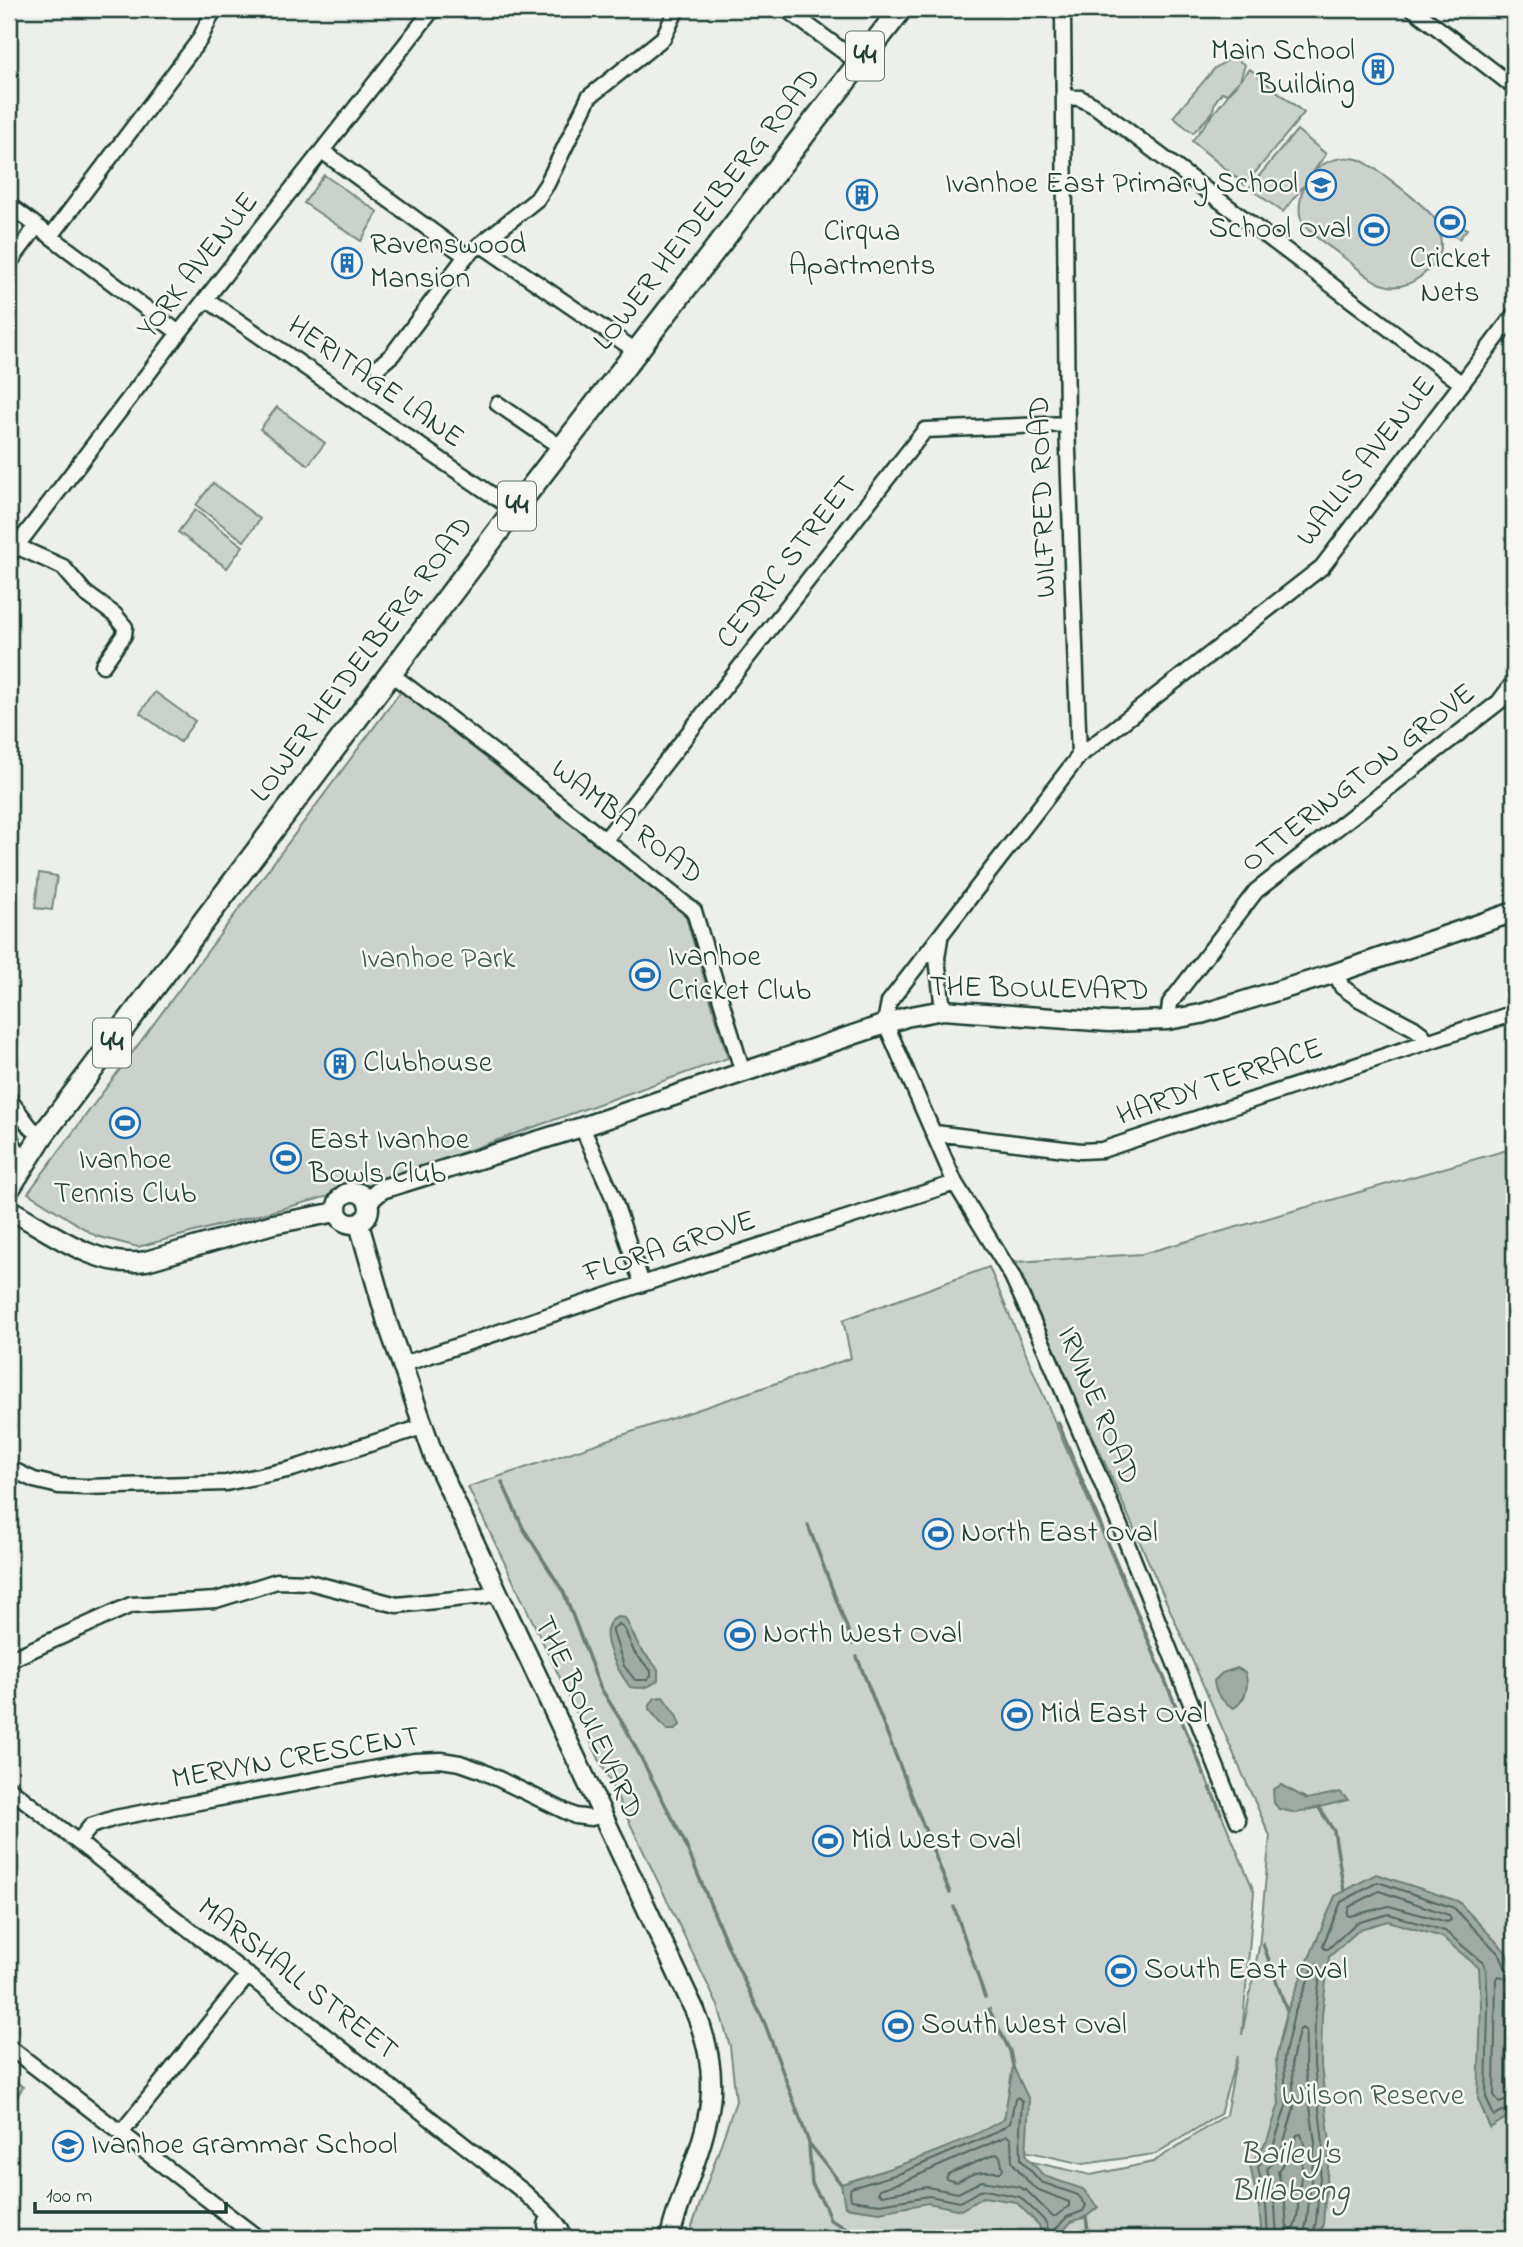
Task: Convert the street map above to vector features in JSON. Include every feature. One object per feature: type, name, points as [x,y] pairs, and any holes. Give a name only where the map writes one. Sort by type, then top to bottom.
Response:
[{"type":"main road","name":"LOWER HEIDELBERG ROAD","points":[[9,1188],[42,1136],[390,673],[901,9]]},
{"type":"street","points":[[51,236],[200,39],[214,9]]},
{"type":"street","name":"YORK AVENUE","points":[[13,551],[179,333],[433,9]]},
{"type":"street","points":[[379,366],[392,355],[466,256],[537,199],[589,97],[663,38],[677,9]]},
{"type":"street","points":[[786,9],[859,63]]},
{"type":"street","name":"WILFRED ROAD","points":[[1060,9],[1063,17],[1068,424],[1079,756]]},
{"type":"street","points":[[1413,9],[1514,87]]},
{"type":"street","points":[[1065,97],[1080,98],[1095,106],[1461,383]]},
{"type":"street","points":[[322,151],[466,256]]},
{"type":"street","points":[[9,205],[179,333]]},
{"type":"street","points":[[9,263],[37,226]]},
{"type":"street","points":[[480,244],[636,351]]},
{"type":"street","name":"HERITAGE LANE","points":[[206,299],[514,510]]},
{"type":"street","name":"WALLIS AVENUE","points":[[1079,756],[1322,566],[1514,314]]},
{"type":"street","points":[[498,404],[562,448]]},
{"type":"street","name":"CEDRIC STREET","points":[[605,840],[925,430],[1068,424]]},
{"type":"street","points":[[13,551],[63,567],[85,593],[115,615],[125,627],[124,635],[103,665]]},
{"type":"street","name":"WAMBA ROAD","points":[[390,673],[694,911],[743,1073]]},
{"type":"street","name":"OTTERINGTON GROVE","points":[[1168,1020],[1170,1003],[1256,891],[1499,702],[1514,681]]},
{"type":"street","points":[[885,1022],[889,1002],[1079,756]]},
{"type":"street","name":"THE BOULEVARD","points":[[368,1201],[382,1189],[582,1127],[885,1022],[943,1010],[1109,1022],[1168,1020],[1201,1014],[1336,973],[1514,912]]},
{"type":"street","points":[[940,938],[937,958],[943,1010]]},
{"type":"street","points":[[1336,973],[1342,987],[1414,1028],[1426,1041]]},
{"type":"street","name":"HARDY TERRACE","points":[[935,1133],[1081,1151],[1102,1150],[1514,1013]]},
{"type":"street","name":"IRVINE ROAD","points":[[885,1022],[955,1183],[1012,1276],[1048,1355],[1238,1821]]},
{"type":"street","points":[[9,1100],[30,1127],[42,1136]]},
{"type":"street","points":[[582,1127],[613,1197],[642,1284]]},
{"type":"street","points":[[9,1135],[15,1148],[26,1160]]},
{"type":"street","name":"FLORA GROVE","points":[[401,1365],[955,1183]]},
{"type":"street","points":[[350,1192],[361,1194],[368,1201],[367,1217],[359,1224],[343,1222],[337,1212],[338,1202],[350,1192]]},
{"type":"street","points":[[9,1209],[88,1253],[130,1263],[146,1261],[273,1224],[337,1212]]},
{"type":"street","name":"THE BOULEVARD","points":[[359,1224],[401,1365],[422,1427],[450,1495],[695,2011],[709,2049],[711,2102],[706,2132],[670,2238]]},
{"type":"street","points":[[9,1468],[34,1480],[72,1487],[226,1483],[292,1469],[422,1427]]},
{"type":"street","points":[[9,1660],[131,1605],[216,1600],[276,1581],[310,1582],[397,1605],[484,1596],[496,1592]]},
{"type":"street","name":"MERVYN CRESCENT","points":[[78,1842],[92,1826],[115,1818],[414,1762],[441,1760],[480,1770],[575,1816],[591,1818],[602,1815]]},
{"type":"street","name":"MARSHALL STREET","points":[[9,1788],[524,2192],[549,2217],[556,2220],[565,2238]]},
{"type":"street","points":[[121,2133],[248,1975]]},
{"type":"street","points":[[9,2047],[258,2238]]},
{"type":"street","points":[[549,2217],[546,2225],[551,2238]]},
{"type":"green space","points":[[1233,57],[1245,65],[1240,80],[1250,69],[1304,113],[1245,185],[1192,141],[1239,81],[1227,94],[1222,92],[1212,113],[1193,133],[1173,117],[1215,68]]},
{"type":"green space","name":"School Oval","points":[[1297,130],[1326,154],[1313,172],[1334,160],[1357,159],[1386,177],[1431,215],[1440,234],[1440,254],[1420,277],[1398,287],[1378,283],[1320,240],[1309,231],[1301,217],[1304,185],[1283,212],[1249,188]]},
{"type":"green space","points":[[324,175],[378,212],[361,241],[304,203]]},
{"type":"green space","name":"Cricket Nets","points":[[1448,216],[1467,229],[1459,239],[1442,228]]},
{"type":"green space","points":[[277,407],[325,443],[308,465],[260,429]]},
{"type":"green space","points":[[213,483],[260,519],[244,541],[196,505]]},
{"type":"green space","points":[[195,510],[243,546],[227,568],[178,532]]},
{"type":"green space","name":"Ivanhoe Park","points":[[401,691],[685,914],[728,1058],[374,1184],[138,1247],[96,1236],[28,1193]]},
{"type":"green space","points":[[155,692],[195,721],[180,742],[140,713]]},
{"type":"green space","points":[[39,873],[57,876],[52,910],[35,908]]},
{"type":"green space","name":"Wilson Reserve","points":[[1514,1148],[1514,2238],[688,2238],[736,2101],[730,2046],[718,2006],[468,1487],[851,1358],[843,1320],[989,1267],[1254,1891],[1242,2035],[1259,1947],[1270,1836],[1016,1262],[1142,1254]],"holes":[[[1237,2056],[1226,2115],[1153,2162],[1091,2175],[987,2152],[853,2181],[989,2143],[1083,2164],[1155,2154],[1220,2114]]]},
{"type":"green space","points":[[9,2076],[23,2087],[9,2109]]},
{"type":"water","points":[[618,1617],[625,1618],[640,1648],[658,1669],[658,1680],[648,1686],[630,1687],[614,1661],[607,1640],[607,1630],[610,1622]]},
{"type":"water","points":[[1237,1668],[1245,1672],[1247,1687],[1242,1701],[1234,1708],[1220,1697],[1214,1681],[1222,1673]]},
{"type":"water","points":[[663,1697],[680,1725],[675,1730],[667,1730],[649,1709],[655,1698]]},
{"type":"water","points":[[1281,1785],[1307,1799],[1340,1792],[1348,1800],[1296,1813],[1279,1809],[1274,1803],[1273,1790]]},
{"type":"water","name":"Bailey's Billabong","points":[[1376,1874],[1458,1901],[1506,1952],[1514,1972],[1514,2113],[1490,2128],[1478,2099],[1481,2006],[1479,1968],[1442,1937],[1388,1921],[1360,1929],[1329,1957],[1322,2015],[1321,2066],[1330,2143],[1323,2224],[1318,2238],[1262,2238],[1250,2165],[1267,2141],[1279,2104],[1276,2058],[1287,2011],[1335,1896]]},
{"type":"water","points":[[1013,2066],[1029,2100],[1026,2156],[1044,2176],[1083,2189],[1098,2207],[1086,2217],[1071,2222],[1057,2238],[1043,2238],[1039,2225],[1016,2202],[983,2197],[961,2210],[928,2203],[880,2212],[845,2207],[841,2184],[945,2148],[1004,2119]]},
{"type":"waterway","points":[[1058,1422],[1204,1774]]},
{"type":"waterway","points":[[502,1482],[523,1528],[564,1593],[600,1687],[625,1727],[684,1841],[729,1949],[765,2024],[809,2143],[841,2184]]},
{"type":"waterway","points":[[808,1525],[853,1644]]},
{"type":"waterway","points":[[857,1657],[950,1893]]},
{"type":"waterway","points":[[1210,1787],[1221,1813]]},
{"type":"waterway","points":[[1319,1808],[1334,1831],[1344,1891]]},
{"type":"waterway","points":[[954,1907],[985,1997]]},
{"type":"waterway","points":[[1263,1944],[1287,2011]]},
{"type":"waterway","points":[[989,2009],[1010,2051],[1013,2066]]},
{"type":"waterway","points":[[809,2145],[812,2184],[830,2220],[866,2238]]},
{"type":"waterway","points":[[1086,2217],[1088,2231]]},
{"type":"place","name":"Main School Building","points":[[1378,69]]},
{"type":"place","name":"Ivanhoe East Primary School","points":[[1321,185]]},
{"type":"place","name":"Cirqua Apartments","points":[[862,195]]},
{"type":"place","name":"Cricket Nets","points":[[1450,222]]},
{"type":"place","name":"School Oval","points":[[1374,230]]},
{"type":"place","name":"Ravenswood Mansion","points":[[347,263]]},
{"type":"place","name":"Ivanhoe Cricket Club","points":[[645,975]]},
{"type":"place","name":"Clubhouse","points":[[340,1064]]},
{"type":"place","name":"Ivanhoe Tennis Club","points":[[125,1123]]},
{"type":"place","name":"East Ivanhoe Bowls Club","points":[[286,1158]]},
{"type":"place","name":"North East Oval","points":[[938,1534]]},
{"type":"place","name":"North West Oval","points":[[740,1635]]},
{"type":"place","name":"Mid East Oval","points":[[1017,1715]]},
{"type":"place","name":"Mid West Oval","points":[[828,1841]]},
{"type":"place","name":"South East Oval","points":[[1121,1971]]},
{"type":"place","name":"South West Oval","points":[[898,2026]]},
{"type":"place","name":"Ivanhoe Grammar School","points":[[68,2146]]}]
